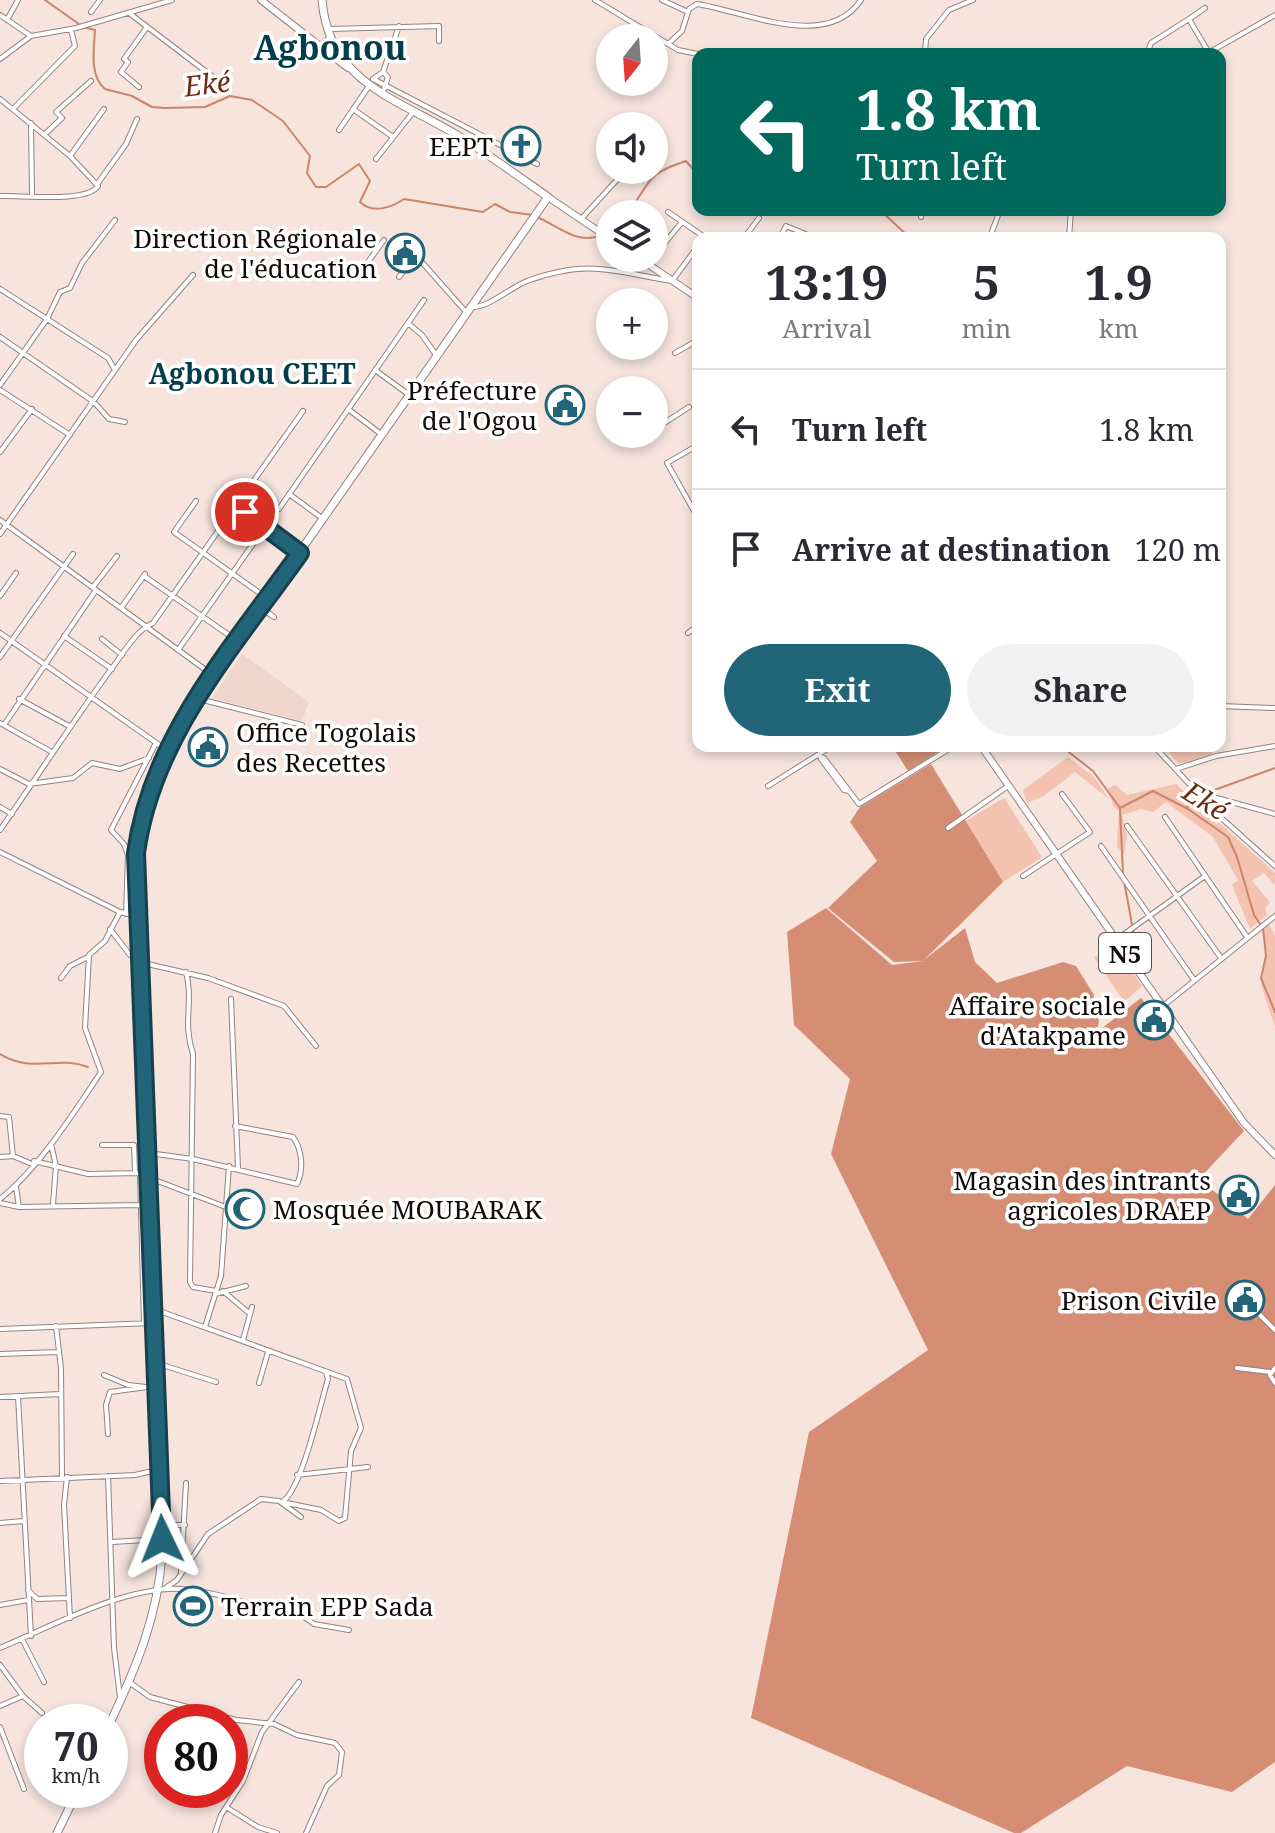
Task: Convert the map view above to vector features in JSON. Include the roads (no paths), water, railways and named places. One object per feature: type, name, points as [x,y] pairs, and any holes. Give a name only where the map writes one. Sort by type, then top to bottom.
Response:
[{"type":"highway","points":[[119,1704],[145,1644],[160,1590],[162,1539],[151,1388],[154,1309],[144,1242],[142,962],[135,868],[140,827],[153,777],[165,749],[197,699],[548,197],[471,144],[348,68],[329,34],[322,0]]},
{"type":"highway","points":[[319,48],[329,34]]},
{"type":"highway","points":[[329,34],[350,66],[371,83]]},
{"type":"highway","points":[[57,1833],[69,1808]]},
{"type":"main road","points":[[261,0],[348,68]]},
{"type":"main road","points":[[548,197],[596,229]]},
{"type":"main road","points":[[664,272],[692,294]]},
{"type":"main road","name":"N5","points":[[985,752],[1244,1123],[1275,1155]]},
{"type":"street","points":[[7,20],[18,0]]},
{"type":"street","points":[[91,12],[100,0]]},
{"type":"street","points":[[0,59],[31,36],[73,28],[172,0]]},
{"type":"street","points":[[595,0],[635,24]]},
{"type":"street","points":[[662,0],[688,12]]},
{"type":"street","points":[[692,52],[668,44],[682,31],[688,12],[697,4],[721,7],[759,19],[813,27],[843,20],[861,0]]},
{"type":"street","points":[[925,48],[926,39],[949,10],[973,0]]},
{"type":"street","points":[[1149,48],[1151,43],[1205,8]]},
{"type":"street","points":[[129,13],[229,89]]},
{"type":"street","points":[[0,15],[31,36]]},
{"type":"street","points":[[1217,48],[1275,15]]},
{"type":"street","points":[[1189,19],[1205,48]]},
{"type":"street","points":[[329,34],[399,26],[439,26],[439,41]]},
{"type":"street","points":[[339,130],[371,83],[383,72],[399,26]]},
{"type":"street","points":[[139,87],[121,72],[128,62],[124,59],[128,52],[147,27]]},
{"type":"street","points":[[13,109],[75,46],[73,28]]},
{"type":"street","points":[[383,72],[388,77],[386,91]]},
{"type":"street","points":[[45,134],[62,118],[56,112],[91,81]]},
{"type":"street","points":[[371,83],[537,164]]},
{"type":"street","points":[[0,99],[70,156],[96,182],[97,190],[73,198],[32,194],[0,196]]},
{"type":"street","points":[[70,156],[104,109]]},
{"type":"street","points":[[353,109],[393,137]]},
{"type":"street","points":[[376,159],[414,111]]},
{"type":"street","points":[[98,183],[126,144],[137,119]]},
{"type":"street","points":[[31,123],[32,194]]},
{"type":"street","points":[[582,218],[613,184]]},
{"type":"street","points":[[668,212],[696,232]]},
{"type":"street","points":[[748,232],[759,218]]},
{"type":"street","points":[[70,435],[0,387],[47,319],[60,292],[70,288],[82,263],[115,220]]},
{"type":"street","points":[[668,239],[682,222]]},
{"type":"street","points":[[783,232],[786,226],[801,232]]},
{"type":"street","points":[[368,262],[384,240]]},
{"type":"street","points":[[399,277],[414,253],[470,310],[485,306],[498,294],[527,281],[579,267],[605,267],[632,276],[672,281],[692,254]]},
{"type":"street","points":[[0,534],[115,370],[193,275]]},
{"type":"street","points":[[0,299],[2,291],[108,358],[115,370]]},
{"type":"street","points":[[279,509],[424,300]]},
{"type":"street","points":[[408,323],[422,335],[438,357]]},
{"type":"street","points":[[0,337],[94,402],[109,419],[125,422]]},
{"type":"street","points":[[675,353],[692,343]]},
{"type":"street","points":[[375,370],[410,396]]},
{"type":"street","points":[[668,421],[689,407]]},
{"type":"street","points":[[0,452],[32,409]]},
{"type":"street","points":[[348,409],[383,435]]},
{"type":"street","points":[[0,830],[89,698],[146,626],[153,623],[303,411]]},
{"type":"street","points":[[692,448],[667,463],[692,507]]},
{"type":"street","points":[[289,494],[324,519]]},
{"type":"street","points":[[196,501],[174,532],[268,599]]},
{"type":"street","points":[[238,506],[300,553]]},
{"type":"street","points":[[0,520],[214,676]]},
{"type":"street","points":[[178,650],[265,527]]},
{"type":"street","points":[[0,657],[73,554]]},
{"type":"street","points":[[51,752],[2,724],[117,556]]},
{"type":"street","points":[[0,596],[16,573]]},
{"type":"street","points":[[121,608],[144,575],[238,641]]},
{"type":"street","points":[[261,608],[274,617]]},
{"type":"street","points":[[688,633],[692,630]]},
{"type":"street","points":[[0,633],[165,749]]},
{"type":"street","points":[[64,636],[112,669]]},
{"type":"street","points":[[102,639],[122,655]]},
{"type":"street","points":[[19,699],[69,726]]},
{"type":"street","points":[[197,699],[302,725]]},
{"type":"street","points":[[1226,706],[1275,708]]},
{"type":"street","points":[[61,978],[70,966],[88,957],[105,941],[123,913],[128,855],[124,844],[111,830],[156,743]]},
{"type":"street","points":[[1176,769],[1216,756],[1275,746]]},
{"type":"street","points":[[768,786],[825,752]]},
{"type":"street","points":[[819,757],[859,804],[944,752]]},
{"type":"street","points":[[1160,752],[1201,797],[1275,866]]},
{"type":"street","points":[[0,769],[29,784],[73,778],[92,763],[120,769],[149,758]]},
{"type":"street","points":[[948,828],[1008,786]]},
{"type":"street","points":[[1023,876],[1090,832],[1062,794]]},
{"type":"street","points":[[1213,797],[1275,814]]},
{"type":"street","points":[[0,807],[12,814]]},
{"type":"street","points":[[1165,817],[1247,937]]},
{"type":"street","points":[[1127,826],[1221,958]]},
{"type":"street","points":[[1101,846],[1194,980]]},
{"type":"street","points":[[0,852],[123,913],[137,916]]},
{"type":"street","points":[[1116,940],[1205,876]]},
{"type":"street","points":[[143,900],[142,962],[186,972],[284,1006],[316,1046]]},
{"type":"street","points":[[1163,1006],[1275,916]]},
{"type":"street","points":[[110,929],[130,955]]},
{"type":"street","points":[[0,1201],[16,1187],[33,1162],[51,1144],[101,1072],[84,1025],[88,957]]},
{"type":"street","points":[[186,972],[189,1000],[186,1029],[193,1054],[190,1282],[193,1287],[218,1292],[249,1313]]},
{"type":"street","points":[[231,999],[238,1168]]},
{"type":"street","points":[[0,1116],[9,1117],[13,1156]]},
{"type":"street","points":[[145,1153],[229,1166],[297,1184],[301,1176],[299,1145],[293,1137],[235,1126]]},
{"type":"street","points":[[51,1144],[56,1166],[53,1205]]},
{"type":"street","points":[[102,1145],[134,1145],[142,1174],[140,1205],[144,1242],[144,1323]]},
{"type":"street","points":[[0,1157],[13,1156],[88,1174],[142,1174],[223,1206]]},
{"type":"street","points":[[205,1327],[221,1276],[223,1206],[229,1166]]},
{"type":"street","points":[[16,1187],[19,1207]]},
{"type":"street","points":[[0,1201],[19,1207],[140,1205]]},
{"type":"street","points":[[218,1292],[246,1286]]},
{"type":"street","points":[[243,1340],[252,1307]]},
{"type":"street","points":[[1253,1308],[1275,1330]]},
{"type":"street","points":[[0,1648],[70,1618],[160,1590],[181,1575],[213,1530],[261,1499],[321,1510],[339,1521],[348,1511],[351,1451],[361,1428],[347,1379],[154,1309]]},
{"type":"street","points":[[0,1329],[154,1324]]},
{"type":"street","points":[[56,1326],[70,1618]]},
{"type":"street","points":[[0,1354],[59,1352]]},
{"type":"street","points":[[259,1383],[268,1352]]},
{"type":"street","points":[[154,1364],[216,1382]]},
{"type":"street","points":[[1237,1368],[1273,1370],[1275,1383]]},
{"type":"street","points":[[282,1502],[291,1494],[307,1456],[328,1379],[326,1372]]},
{"type":"street","points":[[104,1375],[151,1388]]},
{"type":"street","points":[[108,1434],[106,1405],[110,1392],[151,1388]]},
{"type":"street","points":[[0,1397],[60,1394]]},
{"type":"street","points":[[18,1396],[31,1636]]},
{"type":"street","points":[[297,1475],[368,1467]]},
{"type":"street","points":[[0,1481],[108,1476],[159,1470]]},
{"type":"street","points":[[108,1476],[115,1669],[121,1700]]},
{"type":"street","points":[[181,1575],[186,1483]]},
{"type":"street","points":[[282,1502],[301,1517]]},
{"type":"street","points":[[0,1523],[23,1521]]},
{"type":"street","points":[[162,1525],[185,1525]]},
{"type":"street","points":[[111,1542],[162,1539]]},
{"type":"street","points":[[27,1589],[37,1599],[69,1598]]},
{"type":"street","points":[[160,1590],[213,1595],[303,1616],[314,1624],[349,1630]]},
{"type":"street","points":[[0,1605],[28,1600]]},
{"type":"street","points":[[22,1639],[44,1682]]},
{"type":"street","points":[[0,1665],[32,1704]]},
{"type":"street","points":[[129,1682],[150,1697],[236,1720],[269,1723],[340,1747],[339,1775],[327,1786],[306,1833]]},
{"type":"street","points":[[248,1770],[269,1723],[299,1682]]},
{"type":"street","points":[[0,1706],[23,1696]]},
{"type":"street","points":[[0,1727],[2,1746],[24,1789]]},
{"type":"street","points":[[215,1833],[226,1808]]},
{"type":"street","points":[[227,1808],[261,1831],[277,1833]]},
{"type":"waterway","name":"Eké","points":[[45,0],[83,27],[95,30],[95,69],[105,89],[132,96],[152,107],[164,108],[205,107],[230,96],[252,100],[283,121],[310,156],[307,173],[316,187],[326,187],[359,164],[370,181],[360,202],[370,208],[388,207],[404,199],[483,212],[495,204],[510,212],[533,215]]},
{"type":"waterway","name":"Eké","points":[[637,200],[655,175],[686,161],[692,168]]},
{"type":"waterway","name":"Eké","points":[[886,216],[904,232]]},
{"type":"waterway","name":"Eké","points":[[539,218],[575,236],[596,237]]},
{"type":"waterway","name":"Eké","points":[[1069,752],[1093,771],[1120,808],[1153,791],[1188,809],[1228,837],[1254,915],[1263,928],[1266,956],[1261,978],[1275,1012]]},
{"type":"waterway","points":[[1187,807],[1206,793],[1275,768]]},
{"type":"waterway","points":[[1120,809],[1123,874]]},
{"type":"waterway","points":[[1124,881],[1136,946]]},
{"type":"waterway","points":[[0,1054],[23,1063],[66,1063],[88,1067]]},
{"type":"place","name":"EEPT","points":[[521,146]]},
{"type":"place","name":"Direction Régionale de l'éducation","points":[[405,253]]},
{"type":"place","name":"Préfecture de l'Ogou","points":[[565,405]]},
{"type":"place","name":"Office Togolais des Recettes","points":[[208,747]]},
{"type":"place","name":"Affaire sociale d'Atakpame","points":[[1154,1020]]},
{"type":"place","name":"Magasin des intrants agricoles DRAEP","points":[[1239,1195]]},
{"type":"place","name":"Mosquée MOUBARAK","points":[[245,1209]]},
{"type":"place","name":"Prison Civile","points":[[1245,1300]]},
{"type":"place","name":"Terrain EPP Sada","points":[[193,1606]]},
{"type":"district","name":"Agbonou","points":[[330,47]]},
{"type":"district","name":"Agbonou CEET","points":[[252,373]]}]
